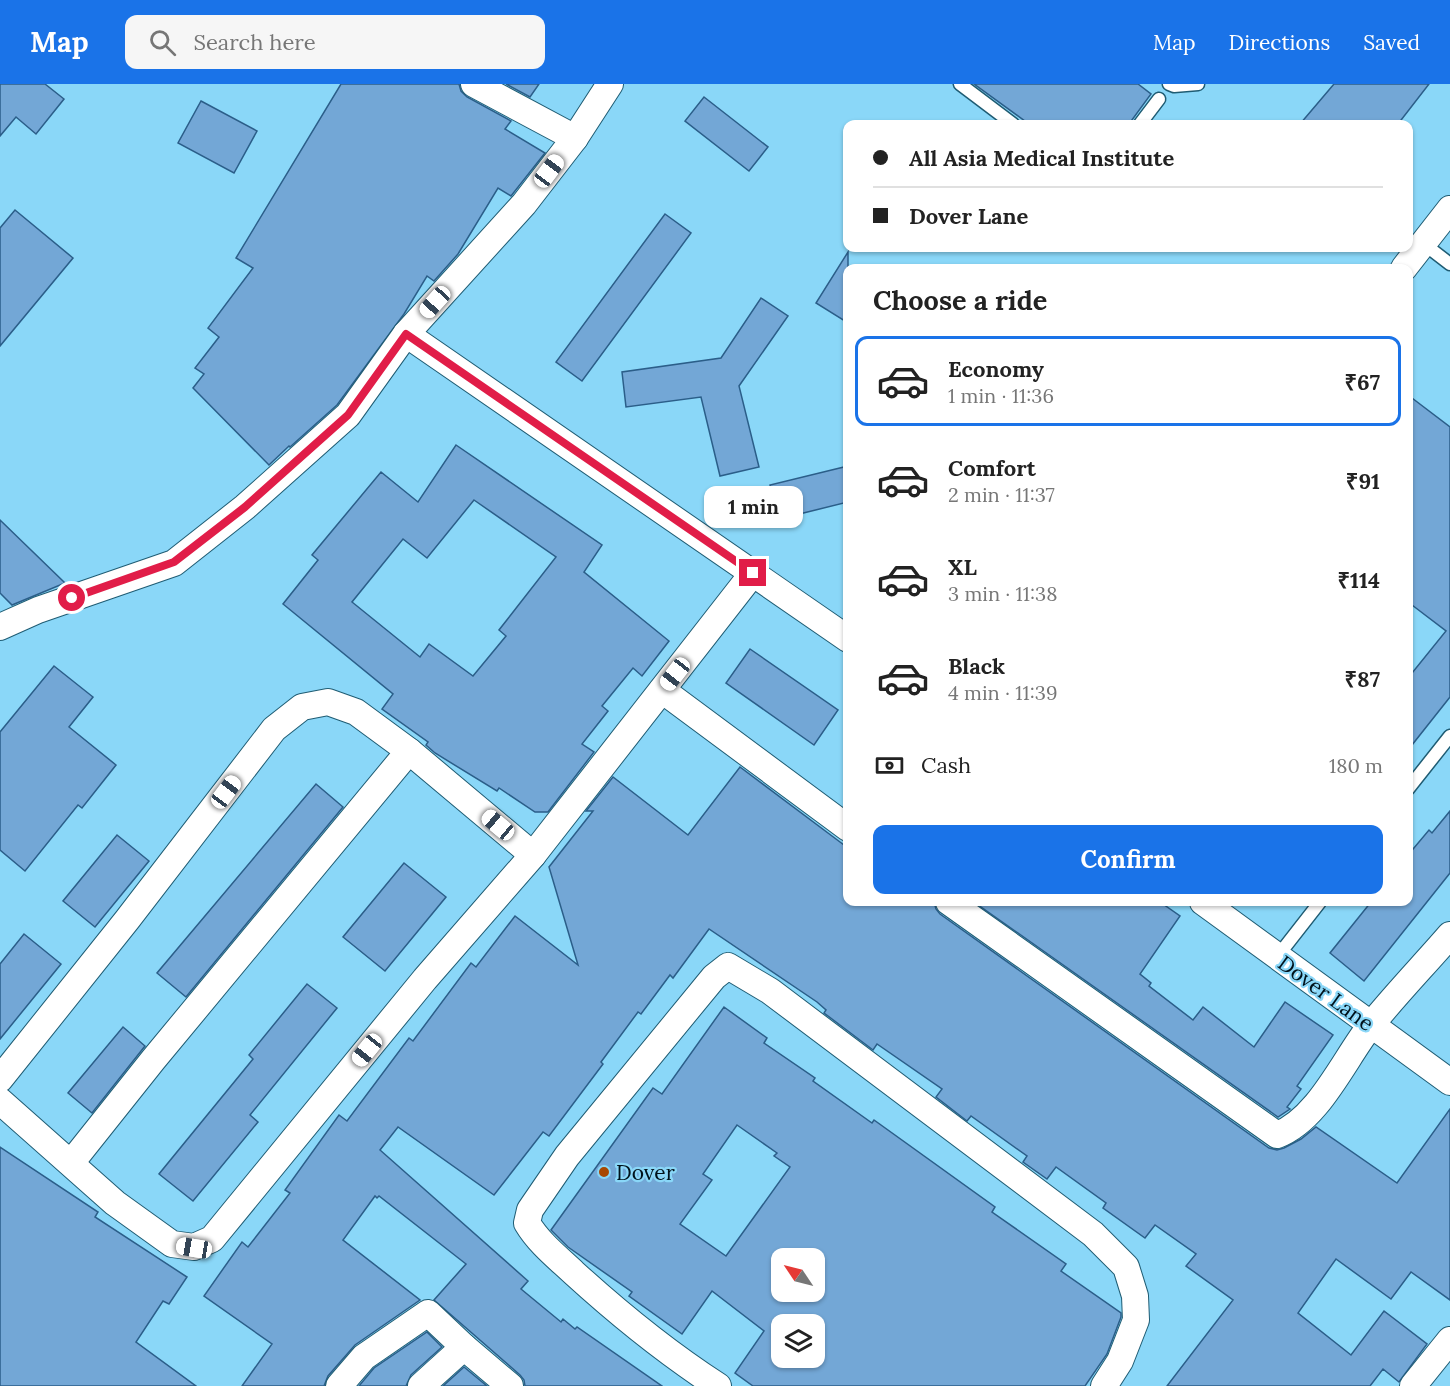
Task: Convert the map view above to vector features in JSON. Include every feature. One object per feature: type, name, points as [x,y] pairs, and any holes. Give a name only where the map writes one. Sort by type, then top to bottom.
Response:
[{"type":"street","points":[[474,84],[575,138]]},
{"type":"street","points":[[0,627],[38,610],[174,562],[245,507],[348,415],[406,334],[524,204],[575,138],[610,84]]},
{"type":"street","points":[[1407,264],[1450,208]]},
{"type":"street","points":[[406,334],[843,636]]},
{"type":"street","points":[[0,1101],[115,1203],[172,1244],[194,1248],[212,1239],[425,979],[533,855],[753,573]]},
{"type":"street","points":[[663,690],[843,824]]},
{"type":"street","points":[[0,1079],[128,920],[274,729],[302,707],[328,702],[356,712],[408,750],[533,855]]},
{"type":"street","points":[[71,1163],[408,750]]},
{"type":"street","points":[[955,906],[1277,1135],[1292,1130],[1318,1101],[1370,1026],[1450,935]]},
{"type":"street","name":"Dover Lane","points":[[1208,906],[1370,1026],[1450,1082]]},
{"type":"street","points":[[718,1386],[672,1356],[588,1286],[537,1239],[527,1223],[530,1210],[567,1156],[714,977],[728,966],[770,991],[1093,1234],[1126,1268],[1135,1296],[1136,1320],[1120,1361],[1104,1386]]},
{"type":"street","points":[[339,1386],[364,1357],[428,1313],[510,1386]]},
{"type":"street","points":[[1413,1386],[1450,1340]]},
{"type":"street","points":[[421,1386],[464,1347]]},
{"type":"lane","points":[[960,84],[1009,120]]},
{"type":"lane","points":[[1168,84],[1174,86],[1198,84]]},
{"type":"lane","points":[[1143,120],[1159,99]]},
{"type":"lane","points":[[1424,244],[1450,264]]},
{"type":"lane","points":[[1413,783],[1450,736]]},
{"type":"lane","points":[[1277,957],[1317,906]]},
{"type":"building","points":[[0,84],[45,84],[64,99],[36,134],[16,117],[0,136]]},
{"type":"building","points":[[341,84],[459,84],[461,91],[467,97],[511,121],[505,129],[545,153],[511,196],[498,188],[458,254],[434,281],[427,276],[404,314],[337,405],[269,465],[193,388],[204,374],[195,368],[219,337],[208,328],[253,268],[236,258]]},
{"type":"building","points":[[506,84],[539,84],[530,97]]},
{"type":"building","points":[[974,84],[1138,84],[1151,94],[1132,120],[1024,120]]},
{"type":"building","points":[[1334,84],[1429,84],[1401,120],[1303,120]]},
{"type":"building","points":[[704,97],[768,147],[749,171],[685,121]]},
{"type":"building","points":[[201,101],[257,131],[234,173],[178,143]]},
{"type":"building","points":[[15,210],[73,258],[0,346],[0,228]]},
{"type":"building","points":[[665,214],[691,233],[582,381],[556,362]]},
{"type":"building","points":[[848,252],[848,264],[843,264],[843,320],[816,303]]},
{"type":"building","points":[[761,298],[788,316],[739,386],[759,467],[720,476],[701,397],[626,407],[622,372],[721,358]]},
{"type":"building","points":[[1413,399],[1450,427],[1450,697],[1413,744],[1413,672],[1446,631],[1413,606]]},
{"type":"building","points":[[456,445],[602,545],[584,572],[669,641],[642,676],[633,668],[602,706],[608,711],[582,744],[594,752],[548,812],[535,812],[499,788],[497,791],[435,753],[426,745],[428,742],[382,709],[393,694],[283,604],[318,560],[312,555],[381,472],[418,502]],"holes":[[[474,500],[556,557],[499,630],[506,636],[473,676],[429,644],[420,657],[352,602],[403,539],[427,558]]]},
{"type":"building","points":[[843,467],[843,503],[779,519],[770,485]]},
{"type":"building","points":[[0,520],[65,583],[12,605],[0,593]]},
{"type":"building","points":[[750,649],[838,710],[814,745],[726,683]]},
{"type":"building","points":[[54,666],[93,697],[69,727],[116,765],[82,808],[78,805],[25,871],[0,850],[0,732]]},
{"type":"building","points":[[740,767],[843,844],[843,906],[935,906],[940,914],[1269,1148],[1277,1150],[1284,1148],[1301,1139],[1316,1127],[1397,1183],[1450,1109],[1450,1300],[1411,1272],[1391,1299],[1336,1259],[1298,1313],[1351,1355],[1384,1311],[1427,1344],[1399,1382],[1383,1369],[1370,1386],[1167,1386],[1233,1300],[1186,1266],[1196,1254],[1155,1225],[1145,1238],[1103,1208],[1106,1203],[1056,1167],[1047,1179],[1023,1162],[1027,1156],[971,1116],[967,1121],[936,1097],[942,1089],[877,1044],[873,1050],[824,1013],[826,1010],[817,1002],[709,929],[673,978],[670,975],[641,1014],[638,1012],[601,1062],[603,1064],[549,1136],[543,1132],[494,1195],[398,1127],[380,1150],[528,1281],[521,1289],[561,1322],[563,1319],[575,1329],[577,1327],[662,1386],[525,1386],[520,1375],[434,1300],[466,1264],[379,1196],[377,1198],[375,1196],[343,1240],[420,1300],[355,1345],[328,1376],[324,1386],[242,1386],[272,1344],[204,1296],[242,1242],[248,1247],[290,1193],[285,1190],[339,1115],[347,1121],[409,1038],[413,1041],[471,963],[476,967],[515,916],[578,965],[549,867],[593,811],[586,811],[613,777],[688,835]]},
{"type":"building","points":[[316,784],[343,807],[186,997],[157,973]]},
{"type":"building","points":[[1450,811],[1450,873],[1364,981],[1330,953],[1368,906],[1413,906],[1413,849],[1429,830],[1432,833]]},
{"type":"building","points":[[117,835],[149,861],[95,927],[63,901]]},
{"type":"building","points":[[404,863],[446,897],[385,971],[343,937]]},
{"type":"building","points":[[980,906],[1166,906],[1180,916],[1140,974],[1151,983],[1149,986],[1193,1020],[1203,1007],[1254,1047],[1285,1002],[1333,1035],[1297,1086],[1301,1089],[1287,1107],[1290,1109],[1278,1117]]},
{"type":"building","points":[[24,934],[61,964],[0,1039],[0,964]]},
{"type":"building","points":[[307,984],[337,1008],[250,1115],[258,1122],[193,1201],[159,1174],[253,1059],[249,1055]]},
{"type":"building","points":[[724,1007],[767,1038],[764,1043],[815,1078],[813,1081],[872,1123],[874,1120],[995,1207],[992,1212],[1066,1264],[1061,1271],[1121,1313],[1107,1354],[1085,1386],[753,1386],[735,1373],[764,1331],[712,1291],[682,1334],[629,1296],[632,1292],[568,1247],[551,1230],[653,1088],[662,1094]],"holes":[[[737,1125],[777,1153],[774,1156],[790,1167],[726,1256],[680,1224],[712,1180],[703,1174]]]},
{"type":"building","points":[[123,1027],[145,1046],[92,1113],[68,1093]]},
{"type":"building","points":[[0,1147],[98,1212],[95,1217],[187,1277],[169,1304],[163,1301],[136,1342],[196,1386],[0,1386]]},
{"type":"building","points":[[427,1332],[442,1347],[411,1375],[406,1386],[359,1386],[374,1368]]},
{"type":"building","points":[[464,1367],[487,1386],[443,1386]]},
{"type":"place","name":"Dover","points":[[604,1172]]},
{"type":"route","points":[[72,598],[174,562],[245,507],[348,415],[406,334],[753,573]]}]
